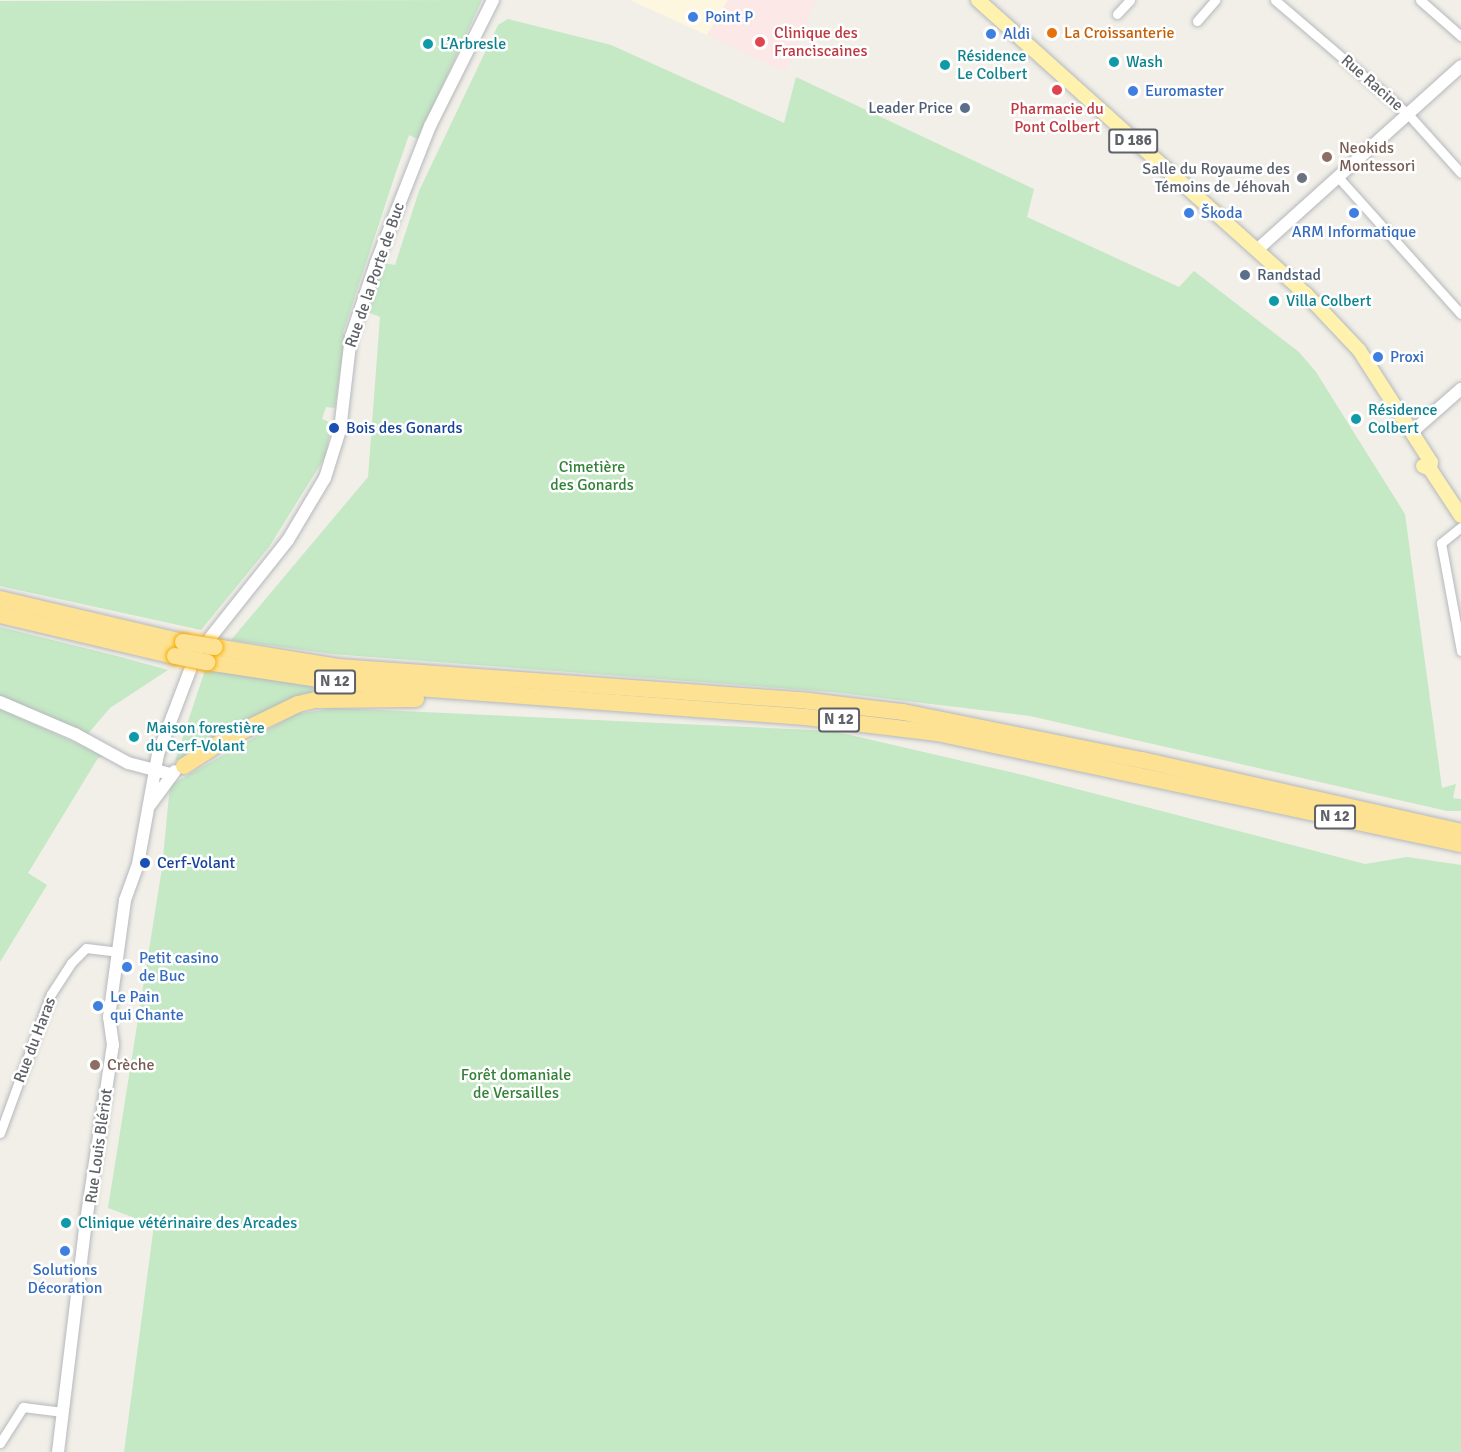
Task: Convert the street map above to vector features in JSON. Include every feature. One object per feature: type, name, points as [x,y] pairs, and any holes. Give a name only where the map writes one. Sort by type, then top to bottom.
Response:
[{"type":"highway","name":"N 12","points":[[0,599],[179,649]]},
{"type":"highway","name":"N 12","points":[[0,615],[179,649],[211,649],[339,667],[798,700],[903,712],[1461,832]]},
{"type":"highway","name":"N 12","points":[[211,649],[338,682],[805,717],[937,733],[1461,844]]},
{"type":"highway","points":[[177,770],[226,739],[298,704],[316,700],[442,699],[464,692]]},
{"type":"highway","points":[[1388,815],[1406,813],[1461,823]]},
{"type":"main road","name":"Rue de la Porte de Buc","points":[[211,649],[288,540],[325,478],[340,430],[351,337],[376,263],[430,126],[493,0]]},
{"type":"main road","name":"D 186","points":[[977,1],[1306,294],[1344,338],[1409,435],[1423,465],[1430,469],[1461,516]]},
{"type":"main road","points":[[1258,249],[1461,66]]},
{"type":"main road","points":[[1409,435],[1461,389]]},
{"type":"main road","points":[[154,771],[173,706],[190,670]]},
{"type":"main road","points":[[0,702],[75,734],[128,763],[154,771],[177,770]]},
{"type":"main road","points":[[147,808],[177,770]]},
{"type":"main road","name":"Rue Louis Blériot","points":[[58,1452],[86,1221],[113,1045],[109,1017],[117,952],[154,771]]},
{"type":"street","points":[[1117,15],[1130,0]]},
{"type":"street","points":[[1197,21],[1215,0]]},
{"type":"street","name":"Rue Racine","points":[[1275,0],[1408,114],[1461,174]]},
{"type":"street","points":[[1420,0],[1461,36]]},
{"type":"street","points":[[1338,177],[1461,314]]},
{"type":"street","points":[[1461,527],[1441,543],[1461,651]]},
{"type":"street","name":"Rue du Haras","points":[[0,1133],[51,994],[79,951],[86,948],[117,952]]},
{"type":"street","points":[[0,1443],[23,1407],[63,1412]]},
{"type":"shaded area","name":"Point P","points":[[630,0],[728,0],[707,35]]},
{"type":"shaded area","name":"Clinique des Franciscaines","points":[[728,0],[816,0],[785,72],[707,35]]},
{"type":"green space","points":[[482,0],[418,139],[409,135],[394,178],[343,333],[345,336],[335,408],[326,407],[322,419],[332,423],[325,457],[269,547],[201,630],[0,586],[0,1]]},
{"type":"green space","name":"Cimetière des Gonards","points":[[508,19],[611,45],[784,123],[796,77],[1034,189],[1027,217],[1179,287],[1194,271],[1299,352],[1316,372],[1405,514],[1442,788],[1456,784],[1453,798],[1461,799],[1461,811],[1447,811],[1030,716],[832,692],[332,654],[231,640],[368,477],[380,317],[368,312],[383,263],[395,265],[419,191],[498,25]]},
{"type":"green space","points":[[0,627],[168,670],[110,708],[86,736],[0,699]]},
{"type":"green space","points":[[206,667],[321,688],[319,693],[175,761]]},
{"type":"green space","name":"Forêt domaniale de Versailles","points":[[335,708],[833,731],[1023,775],[1365,864],[1407,857],[1461,865],[1461,1452],[124,1452],[154,1225],[108,1208],[162,868],[170,785],[296,714]]},
{"type":"green space","points":[[0,709],[105,756],[98,758],[28,873],[47,885],[0,962]]},
{"type":"place","name":"Point P","points":[[693,17]]},
{"type":"place","name":"La Croissanterie","points":[[1052,33]]},
{"type":"place","name":"Aldi","points":[[991,34]]},
{"type":"place","name":"Clinique des Franciscaines","points":[[760,42]]},
{"type":"place","name":"L’Arbresle","points":[[428,44]]},
{"type":"place","name":"Wash","points":[[1114,62]]},
{"type":"place","name":"Résidence Le Colbert","points":[[945,65]]},
{"type":"place","name":"Pharmacie du Pont Colbert","points":[[1057,90]]},
{"type":"place","name":"Euromaster","points":[[1133,91]]},
{"type":"place","name":"Leader Price","points":[[965,108]]},
{"type":"place","name":"Neokids Montessori","points":[[1327,157]]},
{"type":"place","name":"Salle du Royaume des Témoins de Jéhovah","points":[[1302,178]]},
{"type":"place","name":"Škoda","points":[[1189,213]]},
{"type":"place","name":"ARM Informatique","points":[[1354,213]]},
{"type":"place","name":"Randstad","points":[[1245,275]]},
{"type":"place","name":"Villa Colbert","points":[[1274,301]]},
{"type":"place","name":"Proxi","points":[[1378,357]]},
{"type":"place","name":"Résidence Colbert","points":[[1356,419]]},
{"type":"place","name":"Bois des Gonards","points":[[334,428]]},
{"type":"place","name":"Maison forestière du Cerf-Volant","points":[[134,737]]},
{"type":"place","name":"Cerf-Volant","points":[[145,863]]},
{"type":"place","name":"Petit casino de Buc","points":[[127,967]]},
{"type":"place","name":"Le Pain qui Chante","points":[[98,1006]]},
{"type":"place","name":"Crèche","points":[[95,1065]]},
{"type":"place","name":"Clinique vétérinaire des Arcades","points":[[66,1223]]},
{"type":"place","name":"Solutions Décoration","points":[[65,1251]]}]
